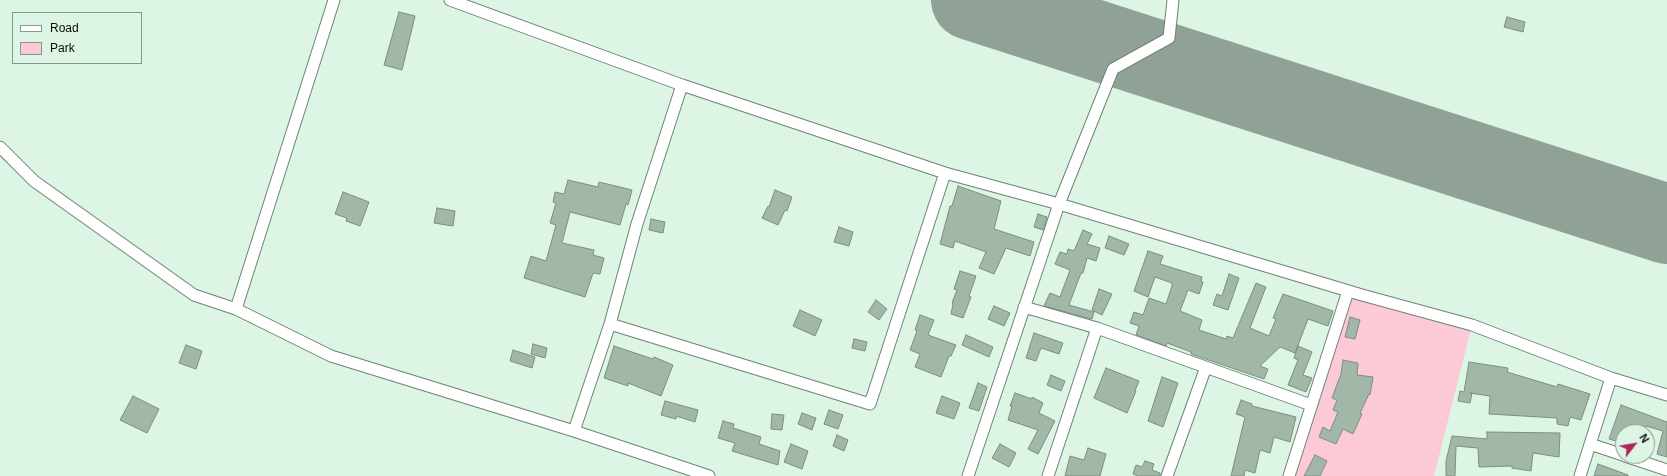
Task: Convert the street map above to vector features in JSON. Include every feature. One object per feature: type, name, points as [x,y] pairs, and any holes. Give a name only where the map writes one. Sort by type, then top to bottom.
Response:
[{"type":"street","points":[[236,308],[334,0]]},
{"type":"street","points":[[450,0],[682,85],[945,172],[1059,204],[1348,291],[1472,325],[1611,378],[1667,395]]},
{"type":"street","points":[[968,476],[1059,204],[1113,69],[1168,38],[1173,0]]},
{"type":"street","points":[[574,431],[610,324],[636,224],[682,85]]},
{"type":"street","points":[[0,148],[34,181],[194,295],[236,308],[331,356],[574,431],[709,476]]},
{"type":"street","points":[[610,324],[870,404],[945,172]]},
{"type":"street","points":[[1288,476],[1348,291]]},
{"type":"street","points":[[1024,307],[1097,328],[1311,404]]},
{"type":"street","points":[[1048,476],[1097,328]]},
{"type":"street","points":[[1167,476],[1206,367]]},
{"type":"street","points":[[1580,476],[1611,378]]},
{"type":"street","points":[[1590,444],[1615,453]]},
{"type":"street","points":[[1649,464],[1667,470]]},
{"type":"green space","points":[[1351,295],[1472,325],[1434,476],[1295,476]]},
{"type":"building","points":[[399,12],[415,16],[402,70],[384,65]]},
{"type":"building","points":[[1507,17],[1525,22],[1523,32],[1504,27]]},
{"type":"building","points":[[568,180],[598,187],[599,182],[632,190],[620,225],[570,212],[562,243],[594,250],[593,255],[604,258],[600,274],[593,273],[585,297],[524,278],[531,256],[546,261],[556,225],[550,223],[556,203],[553,202],[555,192],[564,194]]},
{"type":"building","points":[[958,186],[1001,201],[994,229],[1034,242],[1030,256],[1006,248],[994,274],[979,268],[986,252],[955,241],[953,248],[940,244],[950,206],[952,206]]},
{"type":"building","points":[[775,190],[792,197],[787,211],[785,210],[778,225],[762,218],[768,206],[769,207]]},
{"type":"building","points":[[343,192],[369,202],[360,226],[346,221],[347,218],[335,214]]},
{"type":"building","points":[[437,208],[455,211],[453,226],[434,223]]},
{"type":"building","points":[[1038,214],[1047,217],[1043,230],[1034,227]]},
{"type":"building","points":[[651,219],[665,222],[663,233],[649,230]]},
{"type":"building","points":[[839,227],[853,232],[849,246],[834,242]]},
{"type":"building","points":[[1083,230],[1092,234],[1087,244],[1100,248],[1096,261],[1087,258],[1083,273],[1081,273],[1069,305],[1094,312],[1092,319],[1044,306],[1050,293],[1060,297],[1070,270],[1055,264],[1060,252],[1067,254],[1068,249],[1074,251]]},
{"type":"building","points":[[1109,236],[1129,244],[1124,255],[1105,248]]},
{"type":"building","points":[[1148,251],[1163,256],[1160,264],[1202,277],[1201,281],[1203,282],[1199,294],[1188,290],[1180,311],[1202,320],[1199,330],[1226,339],[1227,336],[1233,338],[1256,283],[1266,287],[1250,328],[1269,336],[1276,319],[1273,318],[1283,294],[1333,311],[1328,326],[1308,319],[1295,353],[1280,347],[1260,366],[1268,369],[1264,379],[1191,354],[1191,352],[1167,343],[1166,346],[1136,335],[1139,326],[1130,323],[1134,312],[1143,315],[1149,298],[1166,304],[1172,286],[1172,283],[1155,277],[1148,297],[1134,291]]},
{"type":"building","points":[[960,271],[976,276],[969,296],[971,297],[963,318],[951,314],[952,303],[957,290],[954,289]]},
{"type":"building","points":[[1229,274],[1239,278],[1228,310],[1213,305],[1217,294],[1222,296]]},
{"type":"building","points":[[1099,289],[1112,294],[1102,315],[1092,310]]},
{"type":"building","points":[[876,300],[887,309],[879,320],[868,312]]},
{"type":"building","points":[[994,306],[1010,313],[1004,326],[988,319]]},
{"type":"building","points":[[800,310],[822,320],[815,336],[793,326]]},
{"type":"building","points":[[920,315],[934,320],[928,335],[956,345],[951,356],[949,356],[941,377],[915,367],[920,354],[910,350],[917,331],[915,330]]},
{"type":"building","points":[[1350,317],[1360,320],[1355,339],[1345,337]]},
{"type":"building","points":[[1034,333],[1063,343],[1059,354],[1041,348],[1036,361],[1026,358]]},
{"type":"building","points":[[966,335],[993,347],[989,357],[962,345]]},
{"type":"building","points":[[854,339],[867,342],[865,351],[852,348]]},
{"type":"building","points":[[533,344],[547,348],[545,358],[531,354]]},
{"type":"building","points":[[186,345],[202,351],[196,369],[179,363]]},
{"type":"building","points":[[614,346],[653,359],[654,357],[673,365],[661,396],[628,383],[628,386],[604,378]]},
{"type":"building","points":[[1298,346],[1312,352],[1303,375],[1312,378],[1306,392],[1288,385],[1298,360],[1294,358]]},
{"type":"building","points":[[513,350],[535,357],[532,368],[510,361]]},
{"type":"building","points":[[1343,360],[1358,363],[1357,375],[1373,377],[1370,395],[1369,394],[1360,413],[1362,414],[1353,434],[1343,429],[1336,444],[1319,437],[1323,427],[1330,431],[1338,412],[1333,410],[1337,400],[1332,398],[1341,374]]},
{"type":"building","points":[[1469,362],[1508,368],[1507,372],[1557,387],[1558,384],[1590,394],[1581,420],[1570,417],[1568,426],[1557,424],[1557,418],[1489,414],[1490,396],[1472,393],[1470,403],[1458,401],[1460,391],[1464,392]]},
{"type":"building","points":[[1106,368],[1139,381],[1127,413],[1094,398]]},
{"type":"building","points":[[1051,375],[1065,381],[1061,391],[1047,385]]},
{"type":"building","points":[[1162,377],[1178,383],[1163,427],[1148,421]]},
{"type":"building","points":[[978,383],[987,387],[979,411],[969,408]]},
{"type":"building","points":[[1015,393],[1032,399],[1032,397],[1043,403],[1039,413],[1055,421],[1038,454],[1028,449],[1038,430],[1008,420],[1012,406],[1010,406]]},
{"type":"building","points":[[133,396],[159,409],[147,433],[120,420]]},
{"type":"building","points":[[942,396],[960,403],[954,419],[936,413]]},
{"type":"building","points":[[1241,400],[1252,404],[1252,406],[1296,417],[1290,442],[1274,437],[1270,453],[1260,450],[1255,473],[1245,470],[1244,476],[1231,476],[1245,417],[1236,414]]},
{"type":"building","points":[[665,401],[698,410],[695,422],[676,416],[676,419],[661,415]]},
{"type":"building","points":[[1621,405],[1667,422],[1667,457],[1657,454],[1663,431],[1655,429],[1655,424],[1615,424],[1615,441],[1609,439]]},
{"type":"building","points":[[829,410],[843,415],[838,429],[824,424]]},
{"type":"building","points":[[802,413],[816,418],[812,430],[798,424]]},
{"type":"building","points":[[772,414],[784,415],[782,430],[771,429]]},
{"type":"building","points":[[723,421],[734,424],[733,428],[761,437],[759,444],[780,451],[778,465],[732,451],[735,443],[718,438]]},
{"type":"building","points":[[1487,432],[1560,433],[1559,457],[1533,453],[1531,471],[1512,468],[1512,466],[1479,467],[1478,448],[1456,446],[1455,476],[1446,476],[1446,461],[1452,436],[1487,439]]},
{"type":"building","points":[[837,435],[848,440],[844,451],[833,446]]},
{"type":"building","points":[[791,444],[808,451],[802,469],[784,462]]},
{"type":"building","points":[[1000,444],[1016,453],[1009,467],[992,458]]},
{"type":"building","points":[[1088,448],[1106,454],[1100,476],[1065,476],[1070,456],[1084,460]]},
{"type":"building","points":[[1315,455],[1327,461],[1320,476],[1304,476]]},
{"type":"building","points":[[1145,461],[1154,464],[1152,470],[1160,473],[1160,476],[1138,476],[1133,474],[1136,465],[1142,467]]},
{"type":"building","points":[[1598,464],[1628,475],[1628,476],[1594,476]]},
{"type":"runway","points":[[971,0],[1667,224]]}]
